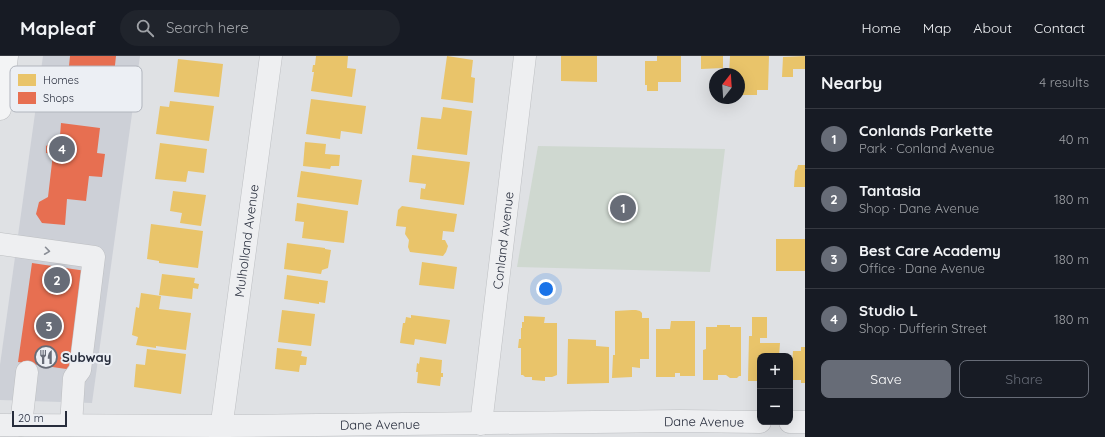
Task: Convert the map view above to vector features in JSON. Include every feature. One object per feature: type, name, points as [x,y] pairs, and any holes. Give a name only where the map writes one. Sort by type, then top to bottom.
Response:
[{"type":"main road","points":[[0,109],[7,56]]},
{"type":"street","name":"Mulholland Avenue","points":[[221,431],[271,56]]},
{"type":"street","name":"Conland Avenue","points":[[481,424],[525,56]]},
{"type":"street","points":[[0,244],[94,257],[80,370],[74,378],[71,425]]},
{"type":"street","points":[[11,425],[27,372]]},
{"type":"street","name":"Dane Avenue","points":[[11,425],[71,425],[221,431],[481,424],[680,421],[757,422]]},
{"type":"street","points":[[793,422],[805,422]]},
{"type":"shaded area","points":[[43,56],[140,56],[139,66],[42,66]]},
{"type":"shaded area","points":[[35,112],[132,112],[92,403],[0,400],[0,365]]},
{"type":"shaded area","points":[[538,146],[725,149],[710,272],[517,267]]},
{"type":"building: Homes","points":[[316,56],[348,56],[347,68],[356,69],[352,97],[311,91],[314,72],[312,72],[313,65],[315,65]]},
{"type":"building: Homes","points":[[447,56],[473,60],[471,77],[475,78],[473,103],[441,99]]},
{"type":"building: Homes","points":[[561,56],[597,56],[597,82],[561,81]]},
{"type":"building: Homes","points":[[657,56],[681,56],[681,82],[658,82],[658,91],[647,91],[647,85],[645,85],[645,61],[657,61]]},
{"type":"building: Homes","points":[[701,56],[723,56],[723,68],[701,69]]},
{"type":"building: Homes","points":[[730,56],[769,56],[768,90],[757,90],[757,95],[745,95],[745,68],[729,68]]},
{"type":"building: Homes","points":[[805,56],[805,69],[793,69],[793,77],[782,77],[783,57]]},
{"type":"building: Homes","points":[[178,59],[223,64],[219,97],[174,92]]},
{"type":"building: Homes","points":[[311,99],[366,106],[362,134],[341,131],[340,139],[306,134]]},
{"type":"building: Homes","points":[[170,101],[214,106],[209,141],[156,134],[160,106],[169,107]]},
{"type":"building: Homes","points":[[443,107],[472,111],[467,155],[417,149],[421,117],[441,119]]},
{"type":"building: Homes","points":[[305,142],[326,144],[325,154],[340,155],[339,166],[331,166],[330,169],[303,166]]},
{"type":"building: Homes","points":[[160,143],[207,149],[204,173],[188,171],[186,182],[155,179]]},
{"type":"building: Homes","points":[[412,155],[470,162],[464,205],[420,199],[421,188],[425,189],[426,184],[409,182]]},
{"type":"building: Homes","points":[[798,165],[805,165],[805,187],[794,187],[795,171]]},
{"type":"building: Homes","points":[[301,171],[362,180],[358,205],[297,197]]},
{"type":"building: Homes","points":[[173,191],[206,195],[201,226],[180,223],[182,213],[170,211]]},
{"type":"building: Homes","points":[[297,203],[348,211],[344,243],[302,238],[304,222],[295,221]]},
{"type":"building: Homes","points":[[402,206],[457,214],[454,232],[443,231],[442,240],[445,240],[448,246],[443,256],[410,252],[408,247],[409,240],[405,234],[406,227],[396,226],[398,210]]},
{"type":"building: Homes","points":[[151,224],[203,231],[198,268],[159,263],[159,261],[147,259]]},
{"type":"building: Homes","points":[[776,239],[805,239],[805,271],[776,271]]},
{"type":"building: Homes","points":[[287,243],[331,250],[328,268],[322,270],[321,274],[284,269]]},
{"type":"building: Homes","points":[[422,262],[457,267],[454,289],[419,285]]},
{"type":"building: Homes","points":[[162,274],[195,278],[194,283],[199,284],[198,289],[193,288],[192,299],[159,295]]},
{"type":"building: Homes","points":[[287,275],[328,281],[325,303],[319,302],[319,304],[284,299]]},
{"type":"building: Homes","points":[[141,293],[161,296],[159,309],[191,313],[186,350],[136,345],[138,337],[132,335],[136,307],[139,308]]},
{"type":"building: Homes","points":[[282,310],[315,314],[311,346],[278,342]]},
{"type":"building: Homes","points":[[636,310],[642,313],[642,318],[649,318],[649,359],[640,359],[640,368],[632,367],[632,377],[612,378],[613,355],[615,355],[615,311]]},
{"type":"building: Homes","points":[[411,315],[450,320],[446,344],[415,339],[414,345],[400,343],[403,323],[405,323],[406,317],[411,318]]},
{"type":"building: Homes","points":[[524,316],[545,317],[544,323],[557,323],[557,375],[545,377],[545,381],[532,380],[532,377],[525,377],[521,375],[521,348],[518,348],[519,339],[521,339],[521,328],[522,322],[524,322]]},
{"type":"building: Homes","points":[[752,317],[767,317],[767,338],[760,338],[760,343],[780,343],[779,353],[757,353],[757,381],[748,381],[749,336],[752,336]]},
{"type":"building: Homes","points":[[671,321],[695,321],[695,376],[680,376],[680,373],[675,373],[675,377],[656,377],[656,329],[670,329]]},
{"type":"building: Homes","points":[[717,325],[741,327],[741,376],[737,378],[730,378],[726,375],[718,375],[718,380],[703,380],[703,350],[706,349],[706,327],[717,327]]},
{"type":"building: Homes","points":[[568,339],[596,340],[596,346],[609,347],[609,383],[567,384]]},
{"type":"building: Homes","points":[[801,347],[805,347],[805,383],[801,383],[801,380],[793,380],[793,351],[801,351]]},
{"type":"building: Homes","points":[[277,348],[302,351],[301,356],[307,357],[306,365],[300,365],[299,372],[275,369]]},
{"type":"building: Homes","points":[[147,349],[186,354],[181,394],[134,387],[136,364],[145,365]]},
{"type":"building: Homes","points":[[420,357],[442,360],[441,373],[443,373],[443,377],[441,377],[440,386],[417,383],[417,363],[419,364]]},
{"type":"building: Shops","points":[[70,56],[116,56],[115,66],[69,66]]},
{"type":"building: Shops","points":[[61,123],[100,128],[97,153],[105,154],[102,177],[89,176],[86,201],[67,199],[65,225],[42,223],[36,214],[39,202],[48,197],[53,154],[46,153],[46,146],[60,136]]},
{"type":"building: Shops","points":[[32,263],[86,271],[73,370],[18,362]]},
{"type":"place","name":"Studio L","points":[[62,149]]},
{"type":"place","name":"Conlands Parkette","points":[[623,208]]},
{"type":"place","name":"Tantasia","points":[[57,280]]},
{"type":"place","name":"Best Care Academy","points":[[49,326]]},
{"type":"place","name":"Subway","points":[[46,357]]}]
